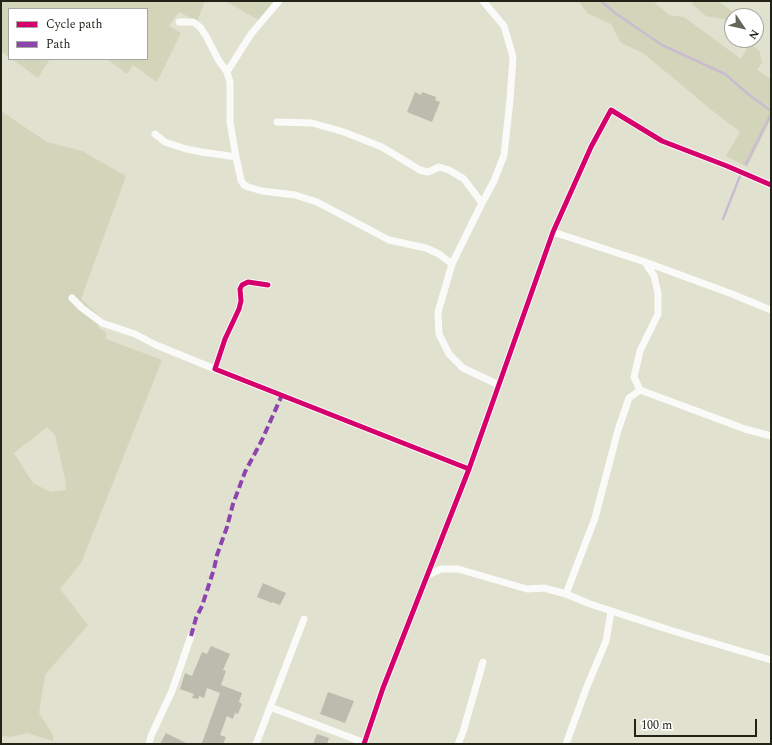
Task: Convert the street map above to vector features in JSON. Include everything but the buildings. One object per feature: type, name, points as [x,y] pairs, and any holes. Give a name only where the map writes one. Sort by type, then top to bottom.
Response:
[{"type":"street","points":[[227,72],[251,34],[279,1]]},
{"type":"street","points":[[483,1],[504,26],[512,57],[510,100],[504,155],[494,180],[452,264],[438,312],[439,334],[449,354],[463,368],[499,385]]},
{"type":"street","points":[[179,22],[194,22],[200,27],[219,62],[227,72],[230,82],[230,122],[241,180],[244,185],[262,191],[295,195],[317,202],[389,240],[426,248],[439,254],[452,264]]},
{"type":"street","points":[[270,707],[364,744],[383,688],[469,470],[553,232],[591,147],[611,110],[662,141],[771,185]]},
{"type":"street","points":[[277,122],[312,123],[344,132],[382,147],[420,170],[428,172],[439,167],[449,170],[464,180],[482,203]]},
{"type":"street","points":[[155,134],[166,142],[186,149],[236,156]]},
{"type":"street","points":[[553,232],[645,262],[771,310]]},
{"type":"street","points":[[645,262],[654,276],[658,293],[658,314],[640,351],[634,377],[640,390],[746,429],[771,436]]},
{"type":"street","points":[[215,369],[225,339],[239,309],[241,300],[240,289],[242,285],[248,282],[268,285]]},
{"type":"street","points":[[72,298],[82,308],[102,323],[135,334],[156,345],[469,470]]},
{"type":"street","points":[[566,594],[595,518],[618,430],[629,398],[640,390]]},
{"type":"street","points":[[428,575],[441,568],[458,569],[527,589],[544,588],[566,594],[611,612],[771,660]]},
{"type":"street","points":[[566,744],[586,689],[606,641],[611,612]]},
{"type":"street","points":[[256,744],[304,619]]},
{"type":"street","points":[[149,744],[172,691],[191,636]]},
{"type":"street","points":[[458,744],[463,732],[483,662]]},
{"type":"green space","points":[[1,1],[205,1],[197,21],[179,12],[169,26],[181,33],[157,82],[133,65],[127,74],[108,60],[148,60],[148,8],[8,8],[8,56],[1,52]]},
{"type":"green space","points":[[225,1],[274,1],[259,20]]},
{"type":"green space","points":[[579,1],[653,1],[669,15],[684,17],[724,46],[724,48],[741,59],[747,48],[756,48],[759,50],[762,63],[757,70],[771,79],[771,119],[747,167],[726,156],[740,132],[643,53],[621,43],[611,24],[587,13]]},
{"type":"green space","points":[[694,1],[718,1],[727,8],[724,8],[724,19],[706,16],[692,4]]},
{"type":"green space","points":[[13,60],[49,60],[38,78]]},
{"type":"green space","points":[[1,111],[47,142],[82,151],[126,176],[81,299],[99,316],[99,328],[106,332],[106,339],[162,360],[81,563],[60,589],[88,625],[45,675],[39,713],[53,735],[53,741],[27,733],[11,737],[1,736]],"holes":[[[47,427],[55,435],[65,478],[66,490],[51,492],[33,483],[14,453]]]},
{"type":"waterway","points":[[601,1],[615,13],[662,45],[725,74],[771,111]]},
{"type":"waterway","points":[[746,164],[771,114]]},
{"type":"waterway","points":[[723,219],[740,176]]},
{"type":"marked path","points":[[191,636],[214,569],[233,504],[245,472],[262,440],[282,395]]},
{"type":"cycle path","points":[[364,744],[383,688],[469,469],[553,232],[591,147],[611,110],[662,141],[771,185]]},
{"type":"cycle path","points":[[268,285],[248,282],[242,285],[240,289],[241,301],[239,309],[225,339],[215,369],[469,469]]}]
